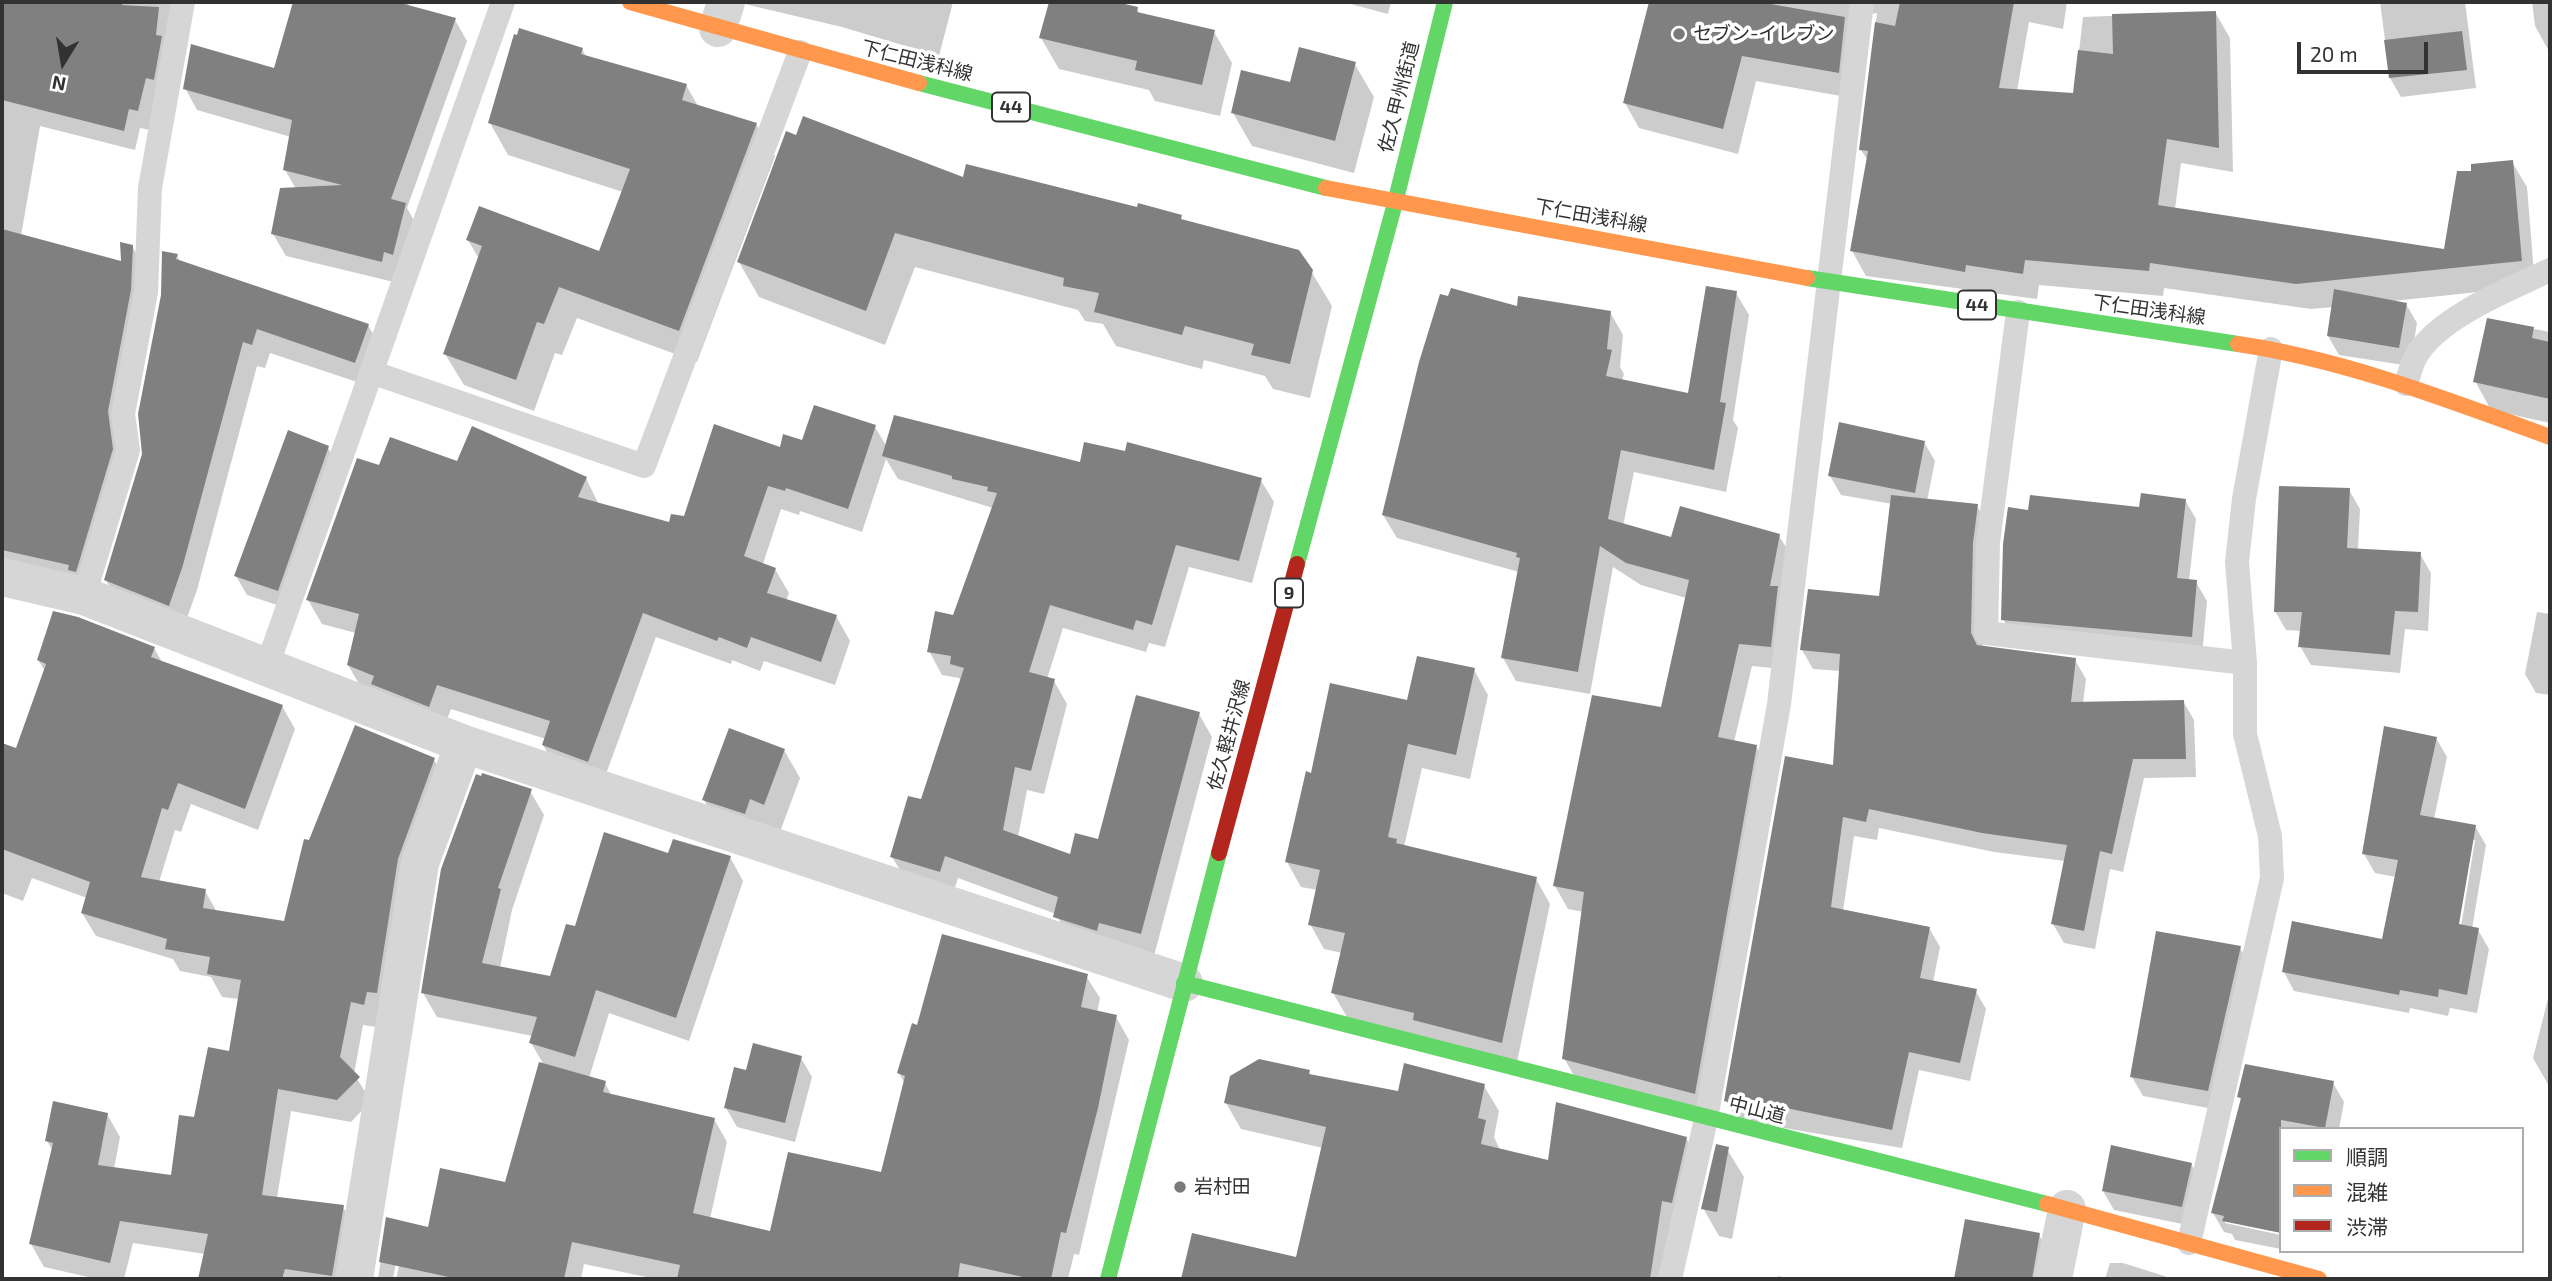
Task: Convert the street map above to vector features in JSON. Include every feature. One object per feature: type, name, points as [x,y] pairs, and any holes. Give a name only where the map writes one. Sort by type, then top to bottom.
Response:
[{"type":"main road","name":"下仁田浅科線","points":[[630,2],[722,15],[800,52],[1325,188],[1818,280],[1829,279],[2018,312],[2271,349],[2406,384],[2550,437]]},
{"type":"main road","name":"佐久甲州街道","points":[[1395,203],[1445,2]]},
{"type":"main road","name":"佐久軽井沢線","points":[[1108,1279],[1184,983],[1395,203]]},
{"type":"main road","name":"中山道","points":[[1184,983],[1706,1119],[2067,1209],[2319,1279]]},
{"type":"street","points":[[2,577],[84,596],[464,744],[1184,983]]},
{"type":"street","points":[[354,1279],[420,863],[464,744]]},
{"type":"street","points":[[2053,1279],[2067,1209]]},
{"type":"lane","points":[[84,596],[128,450],[124,414],[146,292],[150,188],[183,2]]},
{"type":"lane","points":[[267,666],[503,2]]},
{"type":"lane","points":[[1670,1279],[1706,1119],[1779,704],[1862,2]]},
{"type":"lane","points":[[371,372],[644,466],[800,52]]},
{"type":"lane","points":[[2406,384],[2415,358],[2436,333],[2496,295],[2550,270]]},
{"type":"lane","points":[[2018,312],[1988,543],[1986,634],[2245,663]]},
{"type":"lane","points":[[2189,1243],[2272,878],[2270,836],[2245,734],[2245,663],[2237,562],[2244,499],[2271,349]]},
{"type":"building","points":[[2,2],[123,2],[122,5],[159,7],[156,35],[162,36],[154,80],[146,78],[138,111],[129,109],[124,131],[2,100]]},
{"type":"building","points":[[293,2],[397,2],[456,18],[391,199],[406,203],[393,255],[384,252],[382,262],[271,234],[280,188],[342,185],[283,170],[292,120],[183,89],[191,44],[274,68]]},
{"type":"building","points":[[1049,2],[1116,2],[1138,7],[1137,12],[1215,30],[1202,85],[1135,70],[1137,61],[1039,38]]},
{"type":"building","points":[[1649,2],[1759,2],[1845,17],[1839,73],[1742,56],[1723,129],[1623,103]]},
{"type":"building","points":[[1900,2],[2014,2],[1999,88],[2073,93],[2078,50],[2113,54],[2112,14],[2216,11],[2219,148],[2167,139],[2158,205],[2444,249],[2457,171],[2471,171],[2471,164],[2513,160],[2522,261],[2296,284],[2150,263],[2149,271],[2025,260],[2023,274],[1966,265],[1965,272],[1850,251],[1868,151],[1859,150],[1875,22],[1895,26]]},
{"type":"building","points":[[519,28],[583,48],[581,54],[687,84],[682,100],[757,123],[679,331],[559,287],[544,324],[537,322],[516,380],[443,354],[482,246],[466,240],[479,206],[599,251],[630,169],[488,123],[514,34],[517,35]]},
{"type":"building","points":[[2462,31],[2467,70],[2389,78],[2384,40]]},
{"type":"building","points":[[1299,47],[1356,62],[1335,141],[1231,113],[1241,70],[1290,82]]},
{"type":"building","points":[[803,116],[963,177],[966,164],[1137,207],[1138,203],[1182,215],[1181,219],[1299,250],[1313,270],[1290,364],[1251,355],[1254,344],[1185,326],[1182,335],[1094,312],[1099,293],[1063,286],[1064,278],[895,233],[866,311],[737,262],[786,131],[796,135]]},
{"type":"building","points":[[2,229],[121,261],[120,242],[133,245],[131,290],[108,411],[113,449],[76,572],[68,570],[69,565],[2,550]]},
{"type":"building","points":[[162,251],[178,254],[176,259],[369,324],[355,363],[257,329],[252,345],[243,342],[183,565],[169,606],[104,580],[142,454],[138,414],[161,295]]},
{"type":"building","points":[[1706,286],[1737,291],[1720,402],[1726,403],[1714,470],[1621,450],[1608,519],[1671,537],[1680,506],[1780,534],[1770,586],[1778,586],[1771,647],[1739,644],[1718,737],[1757,745],[1695,1094],[1562,1059],[1584,892],[1553,886],[1592,695],[1661,707],[1689,580],[1626,563],[1600,546],[1578,672],[1501,658],[1520,558],[1516,557],[1517,553],[1382,515],[1419,362],[1440,294],[1448,296],[1451,288],[1517,306],[1518,296],[1611,311],[1607,349],[1612,350],[1606,376],[1688,393]]},
{"type":"building","points":[[2334,289],[2407,303],[2399,348],[2327,336]]},
{"type":"building","points":[[2487,318],[2534,327],[2532,338],[2550,342],[2550,399],[2473,382]]},
{"type":"building","points":[[814,405],[876,425],[848,509],[786,488],[785,491],[768,486],[744,556],[776,568],[767,593],[837,615],[821,662],[751,637],[747,648],[719,637],[717,641],[643,613],[588,762],[542,745],[550,721],[437,685],[429,707],[371,684],[374,676],[347,665],[359,614],[306,600],[357,458],[379,465],[390,437],[457,461],[472,426],[587,477],[578,497],[669,522],[671,514],[684,516],[714,424],[780,447],[783,434],[802,440]]},
{"type":"building","points":[[894,415],[1080,462],[1084,442],[1125,451],[1127,442],[1262,478],[1239,561],[1176,545],[1152,625],[1136,620],[1133,630],[1050,605],[1029,672],[1055,679],[1031,771],[1015,767],[1003,830],[1070,854],[1075,833],[1098,839],[1136,695],[1200,712],[1141,934],[1099,923],[1097,931],[1053,917],[1058,897],[945,856],[940,872],[890,857],[908,796],[921,799],[964,668],[950,664],[951,656],[927,652],[935,611],[953,615],[997,493],[987,491],[988,487],[952,479],[952,476],[882,456]]},
{"type":"building","points":[[1839,422],[1925,441],[1915,493],[1828,476]]},
{"type":"building","points":[[288,430],[329,446],[278,591],[234,576]]},
{"type":"building","points":[[2279,486],[2350,488],[2347,548],[2421,552],[2418,612],[2395,611],[2390,655],[2298,647],[2302,612],[2274,612]]},
{"type":"building","points":[[2141,493],[2186,499],[2177,578],[2197,580],[2192,637],[2001,620],[2003,544],[2008,507],[2028,510],[2030,495],[2139,507]]},
{"type":"building","points":[[1891,495],[1978,504],[1973,543],[1971,633],[1977,645],[2076,658],[2071,702],[2184,700],[2186,759],[2133,759],[2112,854],[2100,851],[2084,931],[2051,924],[2067,845],[1982,833],[1869,809],[1866,822],[1843,817],[1831,907],[1930,927],[1920,978],[1977,989],[1960,1063],[1909,1052],[1892,1130],[1738,1098],[1737,1104],[1724,1101],[1785,756],[1833,765],[1840,654],[1800,650],[1808,589],[1879,596]]},
{"type":"building","points":[[53,611],[78,617],[155,647],[151,657],[283,705],[245,809],[178,783],[168,810],[162,808],[141,877],[206,889],[203,908],[284,921],[304,839],[309,840],[355,725],[435,758],[398,859],[377,993],[367,992],[364,1005],[351,1002],[340,1057],[360,1077],[337,1100],[278,1089],[262,1195],[344,1205],[332,1276],[285,1269],[282,1279],[198,1279],[208,1234],[120,1221],[110,1263],[29,1244],[53,1143],[45,1141],[53,1101],[108,1113],[98,1165],[171,1175],[179,1115],[194,1117],[208,1047],[229,1051],[241,980],[207,974],[210,957],[165,949],[167,939],[81,913],[90,882],[2,849],[2,743],[16,748],[46,664],[37,660]]},
{"type":"building","points":[[1417,656],[1475,668],[1456,755],[1408,744],[1388,837],[1397,839],[1396,843],[1537,877],[1502,1043],[1413,1020],[1414,1013],[1331,993],[1345,933],[1308,925],[1320,870],[1285,862],[1306,771],[1311,773],[1330,683],[1407,700]]},
{"type":"building","points":[[2384,726],[2437,737],[2420,815],[2476,825],[2459,924],[2479,928],[2467,995],[2439,989],[2438,997],[2400,990],[2399,995],[2282,972],[2292,921],[2382,939],[2398,860],[2362,854]]},
{"type":"building","points":[[729,728],[785,749],[764,805],[750,799],[745,814],[702,800]]},
{"type":"building","points":[[482,773],[532,789],[498,888],[501,889],[482,963],[550,976],[566,924],[575,926],[604,832],[668,853],[673,839],[731,856],[676,1018],[596,990],[575,1057],[529,1043],[537,1017],[421,993],[441,869],[476,774],[481,776]]},
{"type":"building","points":[[2156,931],[2241,946],[2208,1091],[2130,1077]]},
{"type":"building","points":[[942,934],[1088,974],[1081,1007],[1117,1015],[1098,1108],[1066,1233],[1061,1232],[1051,1279],[1032,1279],[960,1263],[958,1279],[677,1279],[680,1265],[572,1242],[564,1279],[458,1279],[379,1262],[386,1217],[428,1227],[440,1168],[505,1182],[539,1062],[606,1081],[603,1092],[715,1118],[693,1213],[770,1231],[788,1152],[881,1172],[905,1076],[897,1073],[912,1023],[917,1025]]},
{"type":"building","points":[[753,1043],[802,1056],[785,1123],[724,1108],[734,1067],[746,1070]]},
{"type":"building","points":[[1259,1059],[1310,1070],[1309,1074],[1398,1091],[1404,1063],[1485,1084],[1478,1118],[1486,1120],[1481,1144],[1548,1160],[1556,1102],[1687,1137],[1672,1203],[1662,1201],[1650,1279],[1181,1279],[1192,1233],[1296,1257],[1326,1127],[1224,1103],[1230,1076]]},
{"type":"building","points":[[2245,1064],[2334,1081],[2325,1127],[2281,1120],[2279,1233],[2222,1221],[2224,1216],[2211,1213],[2241,1098],[2237,1097]]},
{"type":"building","points":[[1716,1144],[1729,1147],[1717,1212],[1701,1209]]},
{"type":"building","points":[[2111,1145],[2192,1163],[2182,1207],[2102,1191]]},
{"type":"building","points":[[1965,1219],[2040,1233],[2032,1279],[1954,1279]]},
{"type":"traffic: fast","points":[[1395,203],[1445,2]]},
{"type":"traffic: fast","points":[[919,83],[1326,188]]},
{"type":"traffic: fast","points":[[1297,564],[1395,203]]},
{"type":"traffic: fast","points":[[1807,278],[2238,344]]},
{"type":"traffic: fast","points":[[1108,1279],[1219,853]]},
{"type":"traffic: fast","points":[[1184,983],[2047,1204]]},
{"type":"traffic: slow","points":[[630,2],[919,83]]},
{"type":"traffic: slow","points":[[1326,188],[1807,278]]},
{"type":"traffic: slow","points":[[2238,344],[2357,371],[2550,437]]},
{"type":"traffic: slow","points":[[2047,1204],[2319,1279]]},
{"type":"traffic: jam","points":[[1219,853],[1297,564]]},
{"type":"place","name":"セブン-イレブン","points":[[1679,34]]},
{"type":"place","name":"岩村田","points":[[1180,1187]]}]
